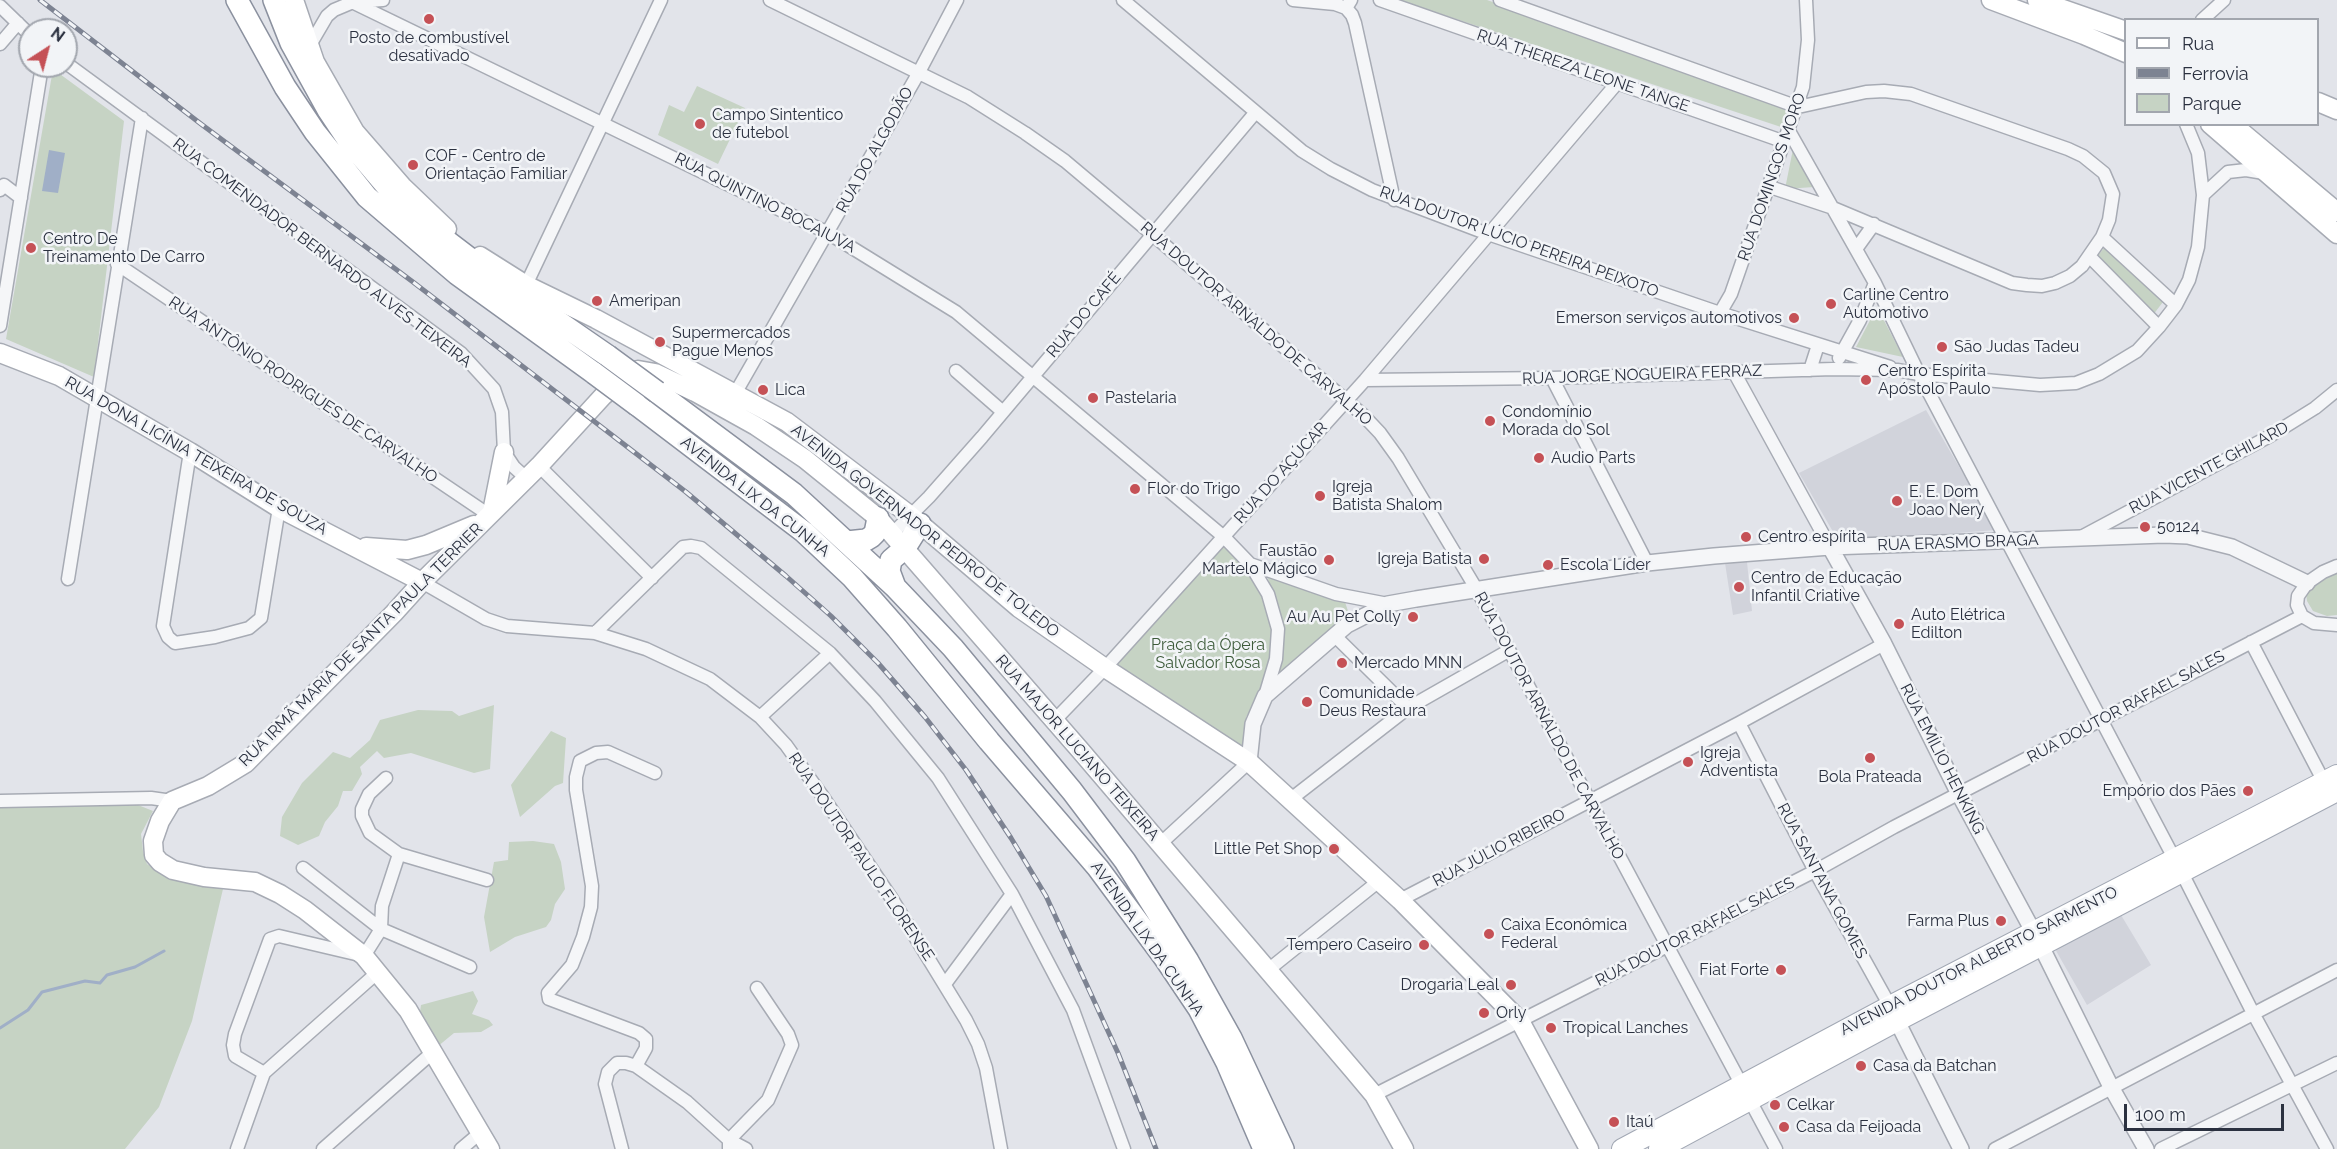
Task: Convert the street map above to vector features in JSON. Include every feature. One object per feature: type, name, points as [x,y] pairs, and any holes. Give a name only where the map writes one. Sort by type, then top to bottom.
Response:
[{"type":"highway","name":"AVENIDA LIX DA CUNHA","points":[[237,0],[285,87],[315,132],[385,214],[457,274],[594,373],[804,532],[869,595],[1125,903],[1199,1010],[1227,1063],[1264,1149]]},
{"type":"highway","name":"AVENIDA LIX DA CUNHA","points":[[274,0],[291,43],[328,110],[366,163],[400,202],[498,280],[608,356],[794,494],[895,586],[953,648],[1071,791],[1119,854],[1171,933],[1221,1019],[1282,1149]]},
{"type":"highway","points":[[355,132],[421,220]]},
{"type":"highway","points":[[439,235],[482,257]]},
{"type":"highway","points":[[847,542],[866,540],[871,537],[878,525],[878,518]]},
{"type":"highway","points":[[895,586],[889,566],[899,541],[915,520]]},
{"type":"highway","points":[[1251,1121],[1256,1149]]},
{"type":"main road","name":"AVENIDA GOVERNADOR PEDRO DE TOLEDO","points":[[294,0],[315,62],[355,132],[409,193],[461,241],[525,285],[736,392],[787,422],[915,520],[1019,608],[1105,668],[1249,762],[1400,900],[1520,1021],[1590,1149]]},
{"type":"main road","points":[[1992,0],[2084,34],[2124,52]]},
{"type":"main road","points":[[2038,0],[2124,30]]},
{"type":"main road","points":[[2319,102],[2337,110]]},
{"type":"main road","points":[[2212,126],[2337,234]]},
{"type":"main road","points":[[2234,126],[2337,212]]},
{"type":"main road","name":"RUA DONA LICÍNIA TEIXEIRA DE SOUZA","points":[[0,353],[59,376],[96,396],[279,508],[422,582]]},
{"type":"main road","name":"RUA MAJOR LUCIANO TEIXEIRA","points":[[631,372],[638,370],[655,373],[703,396],[756,426],[805,459],[878,518],[1374,1095],[1404,1149]]},
{"type":"main road","name":"RUA IRMÃ MARIA DE SANTA PAULA TERRIER","points":[[172,801],[208,786],[246,763],[532,472],[603,396],[631,372]]},
{"type":"main road","name":"RUA MAJOR LUCIANO TEIXEIRA","points":[[703,396],[787,422]]},
{"type":"main road","points":[[345,542],[369,548],[407,550],[426,545],[487,517],[504,452]]},
{"type":"main road","points":[[345,542],[396,582],[400,592],[394,613]]},
{"type":"main road","name":"AVENIDA DOUTOR ALBERTO SARMENTO","points":[[1622,1149],[1747,1092],[2037,939],[2333,790]]},
{"type":"main road","points":[[172,801],[160,821],[153,841],[154,855],[160,862],[173,870],[204,877],[255,882],[305,910],[364,956],[408,1010],[490,1149]]},
{"type":"main road","name":"AVENIDA DOUTOR ALBERTO SARMENTO","points":[[1659,1149],[1747,1092]]},
{"type":"street","points":[[310,45],[327,16],[334,10],[351,1],[383,0]]},
{"type":"street","points":[[525,285],[661,0]]},
{"type":"street","name":"RUA DOUTOR ARNALDO DE CARVALHO","points":[[770,0],[968,97],[1065,161],[1370,422],[1398,458],[1477,590],[1776,1149]]},
{"type":"street","name":"RUA DO ALGODÃO","points":[[736,392],[918,74],[957,0]]},
{"type":"street","name":"RUA DOUTOR LÚCIO PEREIRA PEIXOTO","points":[[1123,0],[1255,113],[1310,156],[1344,176],[1394,200],[1720,313],[1842,353],[1870,359],[1897,370]]},
{"type":"street","points":[[1293,0],[1348,4],[1355,23],[1394,200]]},
{"type":"street","name":"RUA THEREZA LEONE TANGE","points":[[1380,0],[1787,137]]},
{"type":"street","points":[[1500,0],[1798,107],[1866,92],[1911,94],[2068,149],[2094,164],[2104,173],[2114,194],[2102,237],[2090,256],[2070,276],[2042,286],[2012,283],[1833,208],[1770,187]]},
{"type":"street","name":"RUA DOMINGOS MORO","points":[[1720,313],[1731,294],[1798,107],[1806,72],[1808,25],[1806,0]]},
{"type":"street","points":[[2204,18],[2224,0]]},
{"type":"street","name":"RUA QUINTINO BOCAIUVA","points":[[351,1],[602,121],[828,233],[956,312],[1224,537],[1250,564]]},
{"type":"street","points":[[0,6],[18,23],[0,44]]},
{"type":"street","name":"RUA COMENDADOR BERNARDO ALVES TEIXEIRA","points":[[78,72],[461,353],[479,370],[499,399],[504,452]]},
{"type":"street","points":[[0,327],[40,78]]},
{"type":"street","name":"RUA DO AÇÚCAR","points":[[1053,722],[1105,668],[1365,380],[1618,82]]},
{"type":"street","name":"RUA DO CAFÉ","points":[[915,520],[1032,377],[1255,113]]},
{"type":"street","points":[[68,579],[142,118]]},
{"type":"street","points":[[1919,374],[2040,386],[2076,383],[2099,374],[2137,351],[2176,305],[2193,269],[2198,247],[2203,195],[2198,153],[2187,126]]},
{"type":"street","points":[[1787,137],[1833,208],[1875,283],[1919,374],[2179,866],[2253,1013],[2327,1149]]},
{"type":"street","points":[[2203,195],[2228,172],[2247,170],[2266,173]]},
{"type":"street","points":[[1,186],[21,198]]},
{"type":"street","points":[[1856,249],[1874,225]]},
{"type":"street","points":[[2102,237],[2176,305]]},
{"type":"street","points":[[2090,256],[2159,327]]},
{"type":"street","name":"RUA ANTÔNIO RODRIGUES DE CARVALHO","points":[[117,264],[487,517]]},
{"type":"street","points":[[1833,369],[1860,320],[1875,283]]},
{"type":"street","points":[[1810,370],[1818,345]]},
{"type":"street","name":"RUA JORGE NOGUEIRA FERRAZ","points":[[1365,380],[1552,378],[1833,369],[1897,370],[1919,374]]},
{"type":"street","points":[[956,371],[1003,412]]},
{"type":"street","name":"RUA EMÍLIO HENKING","points":[[1734,372],[1884,644],[2111,1087],[2146,1149]]},
{"type":"street","points":[[1552,378],[1647,563]]},
{"type":"street","name":"RUA VICENTE GHILARD","points":[[2077,538],[2270,436],[2315,408],[2337,390]]},
{"type":"street","points":[[190,452],[164,626],[168,637],[175,642],[215,637],[249,628],[261,618],[279,508]]},
{"type":"street","points":[[504,452],[514,467],[532,472],[652,578]]},
{"type":"street","name":"RUA ERASMO BRAGA","points":[[1250,564],[1336,594],[1388,604],[1647,563],[1830,547],[2164,535],[2211,540],[2247,553],[2307,583]]},
{"type":"street","points":[[595,633],[683,547],[701,548],[830,653],[896,725],[938,778],[1012,894],[1073,1010],[1124,1149]]},
{"type":"street","name":"RUA ERASMO BRAGA","points":[[1249,762],[1253,724],[1265,696],[1276,659],[1278,629],[1268,594],[1250,564]]},
{"type":"street","points":[[2337,566],[2307,583],[2298,596],[2297,605],[2302,616],[2314,623],[2337,625]]},
{"type":"street","name":"RUA DOUTOR PAULO FLORENSE","points":[[422,582],[486,619],[507,626],[595,633],[646,649],[710,680],[760,717],[786,745],[822,794],[892,898],[945,984],[983,1056],[1001,1149]]},
{"type":"street","name":"RUA ERASMO BRAGA","points":[[1265,696],[1334,634],[1388,604]]},
{"type":"street","name":"RUA DOUTOR RAFAEL SALES","points":[[1374,1095],[1815,872],[1959,794],[2302,616]]},
{"type":"street","points":[[1334,634],[1408,708]]},
{"type":"street","points":[[2251,642],[2333,790]]},
{"type":"street","name":"RUA JÚLIO RIBEIRO","points":[[1400,900],[1739,723],[1884,644]]},
{"type":"street","points":[[1292,799],[1408,708],[1508,651]]},
{"type":"street","points":[[760,717],[830,653]]},
{"type":"street","name":"RUA SANTANA GOMES","points":[[1739,723],[1815,872],[1894,1013],[1961,1149]]},
{"type":"street","points":[[636,1066],[646,1048],[646,1039],[639,1034],[549,999],[548,993],[572,965],[591,907],[592,886],[576,790],[576,777],[580,762],[596,753],[609,752],[655,773]]},
{"type":"street","points":[[1160,844],[1249,762]]},
{"type":"street","points":[[386,778],[369,794],[362,809],[362,816],[370,833],[399,854],[487,880]]},
{"type":"street","name":"RUA IRMÃ MARIA DE SANTA PAULA TERRIER","points":[[0,801],[151,798],[172,801]]},
{"type":"street","points":[[264,1073],[236,1056],[233,1045],[270,939],[279,936],[364,956],[381,929],[382,906],[399,854]]},
{"type":"street","points":[[303,868],[381,929],[470,967]]},
{"type":"street","points":[[1268,970],[1379,881]]},
{"type":"street","points":[[945,984],[1012,894]]},
{"type":"street","points":[[1995,1149],[2337,970]]},
{"type":"street","points":[[237,1149],[264,1073],[378,972]]},
{"type":"street","points":[[729,1144],[768,1100],[792,1046],[788,1034],[757,988]]},
{"type":"street","points":[[323,1149],[433,1052]]},
{"type":"street","points":[[622,1149],[605,1084],[608,1072],[617,1063],[636,1066],[687,1102],[729,1144],[746,1149]]},
{"type":"street","points":[[2161,1149],[2337,1063]]},
{"type":"street","points":[[461,1149],[480,1133]]},
{"type":"shaded area","name":"E. E. Dom Joao Nery","points":[[1926,410],[1996,530],[1839,542],[1799,473]]},
{"type":"shaded area","name":"Centro de Educação Infantil Criative","points":[[1747,562],[1752,611],[1733,615],[1725,563]]},
{"type":"shaded area","points":[[2121,915],[2151,965],[2087,1005],[2055,949]]},
{"type":"green space","points":[[1399,0],[1487,0],[1790,105],[1781,127]]},
{"type":"green space","points":[[51,78],[65,78],[124,121],[94,377],[6,339]]},
{"type":"green space","name":"Campo Sintentico de futebol","points":[[697,86],[745,108],[718,164],[658,135],[669,105],[684,112]]},
{"type":"green space","points":[[1793,149],[1814,187],[1785,189]]},
{"type":"green space","points":[[2108,243],[2166,298],[2153,315],[2096,258]]},
{"type":"green space","points":[[1877,307],[1903,357],[1856,347]]},
{"type":"green space","name":"Praça da Ópera Salvador Rosa","points":[[1222,544],[1238,554],[1272,612],[1273,644],[1266,679],[1261,695],[1246,717],[1248,757],[1114,666]]},
{"type":"green space","points":[[2337,570],[2337,615],[2327,616],[2313,611],[2307,601],[2306,593],[2314,584]]},
{"type":"green space","points":[[1267,575],[1344,599],[1350,617],[1276,678],[1277,611]]},
{"type":"green space","points":[[494,705],[490,769],[474,773],[411,753],[384,758],[377,751],[360,767],[362,774],[352,791],[343,791],[338,806],[325,822],[319,836],[298,845],[280,836],[282,817],[302,783],[333,752],[350,758],[370,740],[380,720],[418,710],[452,711],[459,716]]},
{"type":"green space","points":[[551,731],[566,738],[563,783],[555,786],[520,817],[511,785]]},
{"type":"green space","points":[[138,805],[153,811],[141,834],[147,864],[164,875],[223,889],[192,1021],[159,1107],[125,1149],[0,1149],[0,806]]},
{"type":"green space","points":[[533,841],[554,844],[561,862],[565,889],[555,904],[551,920],[546,927],[515,937],[490,952],[484,917],[494,862],[508,860],[509,842]]},
{"type":"green space","points":[[473,991],[478,1001],[472,1014],[489,1020],[493,1025],[481,1032],[454,1033],[437,1047],[419,1019],[421,1005]]},
{"type":"water","points":[[49,150],[65,153],[58,193],[42,191]]},
{"type":"waterway","points":[[0,1028],[28,1010],[42,992],[85,981],[100,983],[107,975],[135,967],[164,951]]},
{"type":"railway","points":[[40,0],[686,492],[831,616],[878,663],[925,717],[966,770],[1046,896],[1118,1053],[1156,1149]]},
{"type":"place","name":"Posto de combustível desativado","points":[[429,19]]},
{"type":"place","name":"Campo Sintentico de futebol","points":[[700,124]]},
{"type":"place","name":"COF - Centro de Orientação Familiar","points":[[413,165]]},
{"type":"place","name":"Centro De Treinamento De Carro","points":[[31,248]]},
{"type":"place","name":"Ameripan","points":[[597,301]]},
{"type":"place","name":"Carline Centro Automotivo","points":[[1831,304]]},
{"type":"place","name":"Emerson serviços automotivos","points":[[1794,318]]},
{"type":"place","name":"Supermercados Pague Menos","points":[[660,342]]},
{"type":"place","name":"São Judas Tadeu","points":[[1942,347]]},
{"type":"place","name":"Centro Espírita Apóstolo Paulo","points":[[1866,380]]},
{"type":"place","name":"Lica","points":[[763,390]]},
{"type":"place","name":"Pastelaria","points":[[1093,398]]},
{"type":"place","name":"Condomínio Morada do Sol","points":[[1490,421]]},
{"type":"place","name":"Audio Parts","points":[[1539,458]]},
{"type":"place","name":"Flor do Trigo","points":[[1135,489]]},
{"type":"place","name":"Igreja Batista Shalom","points":[[1320,496]]},
{"type":"place","name":"E. E. Dom Joao Nery","points":[[1897,501]]},
{"type":"place","name":"50124","points":[[2145,527]]},
{"type":"place","name":"Centro espírita","points":[[1746,537]]},
{"type":"place","name":"Igreja Batista","points":[[1484,559]]},
{"type":"place","name":"Faustão Martelo Mágico","points":[[1329,560]]},
{"type":"place","name":"Escola Líder","points":[[1548,565]]},
{"type":"place","name":"Centro de Educação Infantil Criative","points":[[1739,587]]},
{"type":"place","name":"Au Au Pet Colly","points":[[1413,617]]},
{"type":"place","name":"Auto Elétrica Edilton","points":[[1899,624]]},
{"type":"place","name":"Mercado MNN","points":[[1342,663]]},
{"type":"place","name":"Comunidade Deus Restaura","points":[[1307,702]]},
{"type":"place","name":"Bola Prateada","points":[[1870,758]]},
{"type":"place","name":"Igreja Adventista","points":[[1688,762]]},
{"type":"place","name":"Empório dos Pães","points":[[2248,791]]},
{"type":"place","name":"Little Pet Shop","points":[[1334,849]]},
{"type":"place","name":"Farma Plus","points":[[2001,921]]},
{"type":"place","name":"Caixa Econômica Federal","points":[[1489,934]]},
{"type":"place","name":"Tempero Caseiro","points":[[1424,945]]},
{"type":"place","name":"Fiat Forte","points":[[1781,970]]},
{"type":"place","name":"Drogaria Leal","points":[[1511,985]]},
{"type":"place","name":"Orly","points":[[1484,1013]]},
{"type":"place","name":"Tropical Lanches","points":[[1551,1028]]},
{"type":"place","name":"Casa da Batchan","points":[[1861,1066]]},
{"type":"place","name":"Celkar","points":[[1775,1105]]},
{"type":"place","name":"Itaú","points":[[1614,1122]]},
{"type":"place","name":"Casa da Feijoada","points":[[1784,1127]]}]
